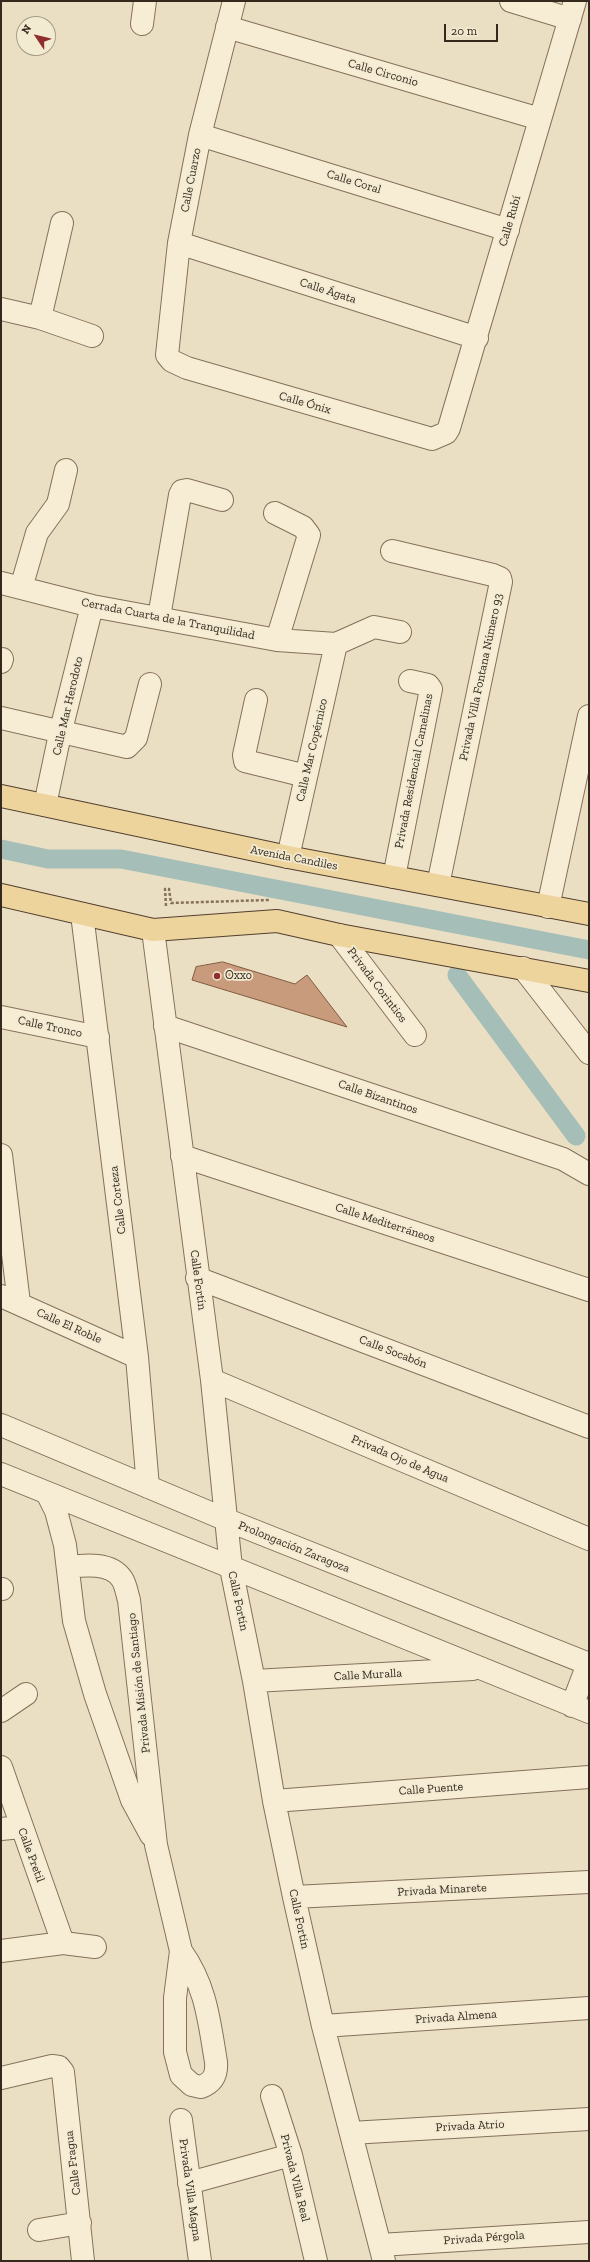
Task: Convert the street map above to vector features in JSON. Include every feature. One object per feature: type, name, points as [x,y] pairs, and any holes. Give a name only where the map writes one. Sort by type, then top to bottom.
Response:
[{"type":"main road","name":"Avenida Candiles","points":[[1,796],[288,857],[589,914]]},
{"type":"main road","points":[[1,895],[153,930],[277,921],[339,935],[589,981]]},
{"type":"street","points":[[142,24],[146,1]]},
{"type":"street","name":"Calle Cuarzo","points":[[172,361],[167,355],[167,346],[180,243],[200,135],[234,1]]},
{"type":"street","points":[[511,1],[573,10]]},
{"type":"street","name":"Calle Rubí","points":[[440,437],[446,433],[449,428],[477,338],[573,10]]},
{"type":"street","name":"Calle Circonio","points":[[227,27],[540,119]]},
{"type":"street","name":"Calle Coral","points":[[200,135],[508,230]]},
{"type":"street","points":[[40,318],[62,222]]},
{"type":"street","name":"Calle Ágata","points":[[180,243],[477,338]]},
{"type":"street","points":[[1,309],[40,318],[92,336]]},
{"type":"street","name":"Calle Ónix","points":[[172,361],[187,368],[425,438],[440,437]]},
{"type":"street","points":[[11,585],[37,533],[58,504],[66,470]]},
{"type":"street","points":[[159,617],[180,495],[182,491],[187,490],[222,500]]},
{"type":"street","points":[[275,513],[302,527],[308,532],[309,538],[277,640]]},
{"type":"street","name":"Privada Villa Fontana Número 93","points":[[392,551],[493,575],[500,578],[501,582],[438,886]]},
{"type":"street","name":"Cerrada Cuarta de la Tranquilidad","points":[[11,585],[92,606],[159,617],[277,640],[336,644]]},
{"type":"street","name":"Calle Mar Herodoto","points":[[45,805],[60,734],[92,606]]},
{"type":"street","points":[[336,644],[374,627],[400,632]]},
{"type":"street","name":"Calle Mar Copérnico","points":[[288,857],[336,644]]},
{"type":"street","name":"Privada Residencial Camelinas","points":[[394,877],[431,689],[428,685],[410,681]]},
{"type":"street","points":[[1,718],[60,734],[124,747],[130,746],[136,738],[150,684]]},
{"type":"street","points":[[256,700],[244,755],[245,761],[306,776]]},
{"type":"street","points":[[548,907],[589,716]]},
{"type":"street","name":"Calle Corteza","points":[[82,914],[137,1357],[145,1430],[148,1487]]},
{"type":"street","name":"Calle Fortín","points":[[153,930],[197,1278],[212,1380],[231,1568],[254,1681],[274,1801],[294,1897],[323,2026],[382,2253]]},
{"type":"street","name":"Privada Corintios","points":[[339,935],[415,1035]]},
{"type":"street","points":[[523,968],[589,1053]]},
{"type":"street","name":"Calle Tronco","points":[[1,1017],[98,1037]]},
{"type":"street","name":"Calle Bizantinos","points":[[165,1026],[563,1159],[589,1174]]},
{"type":"street","points":[[1,1155],[10,1300]]},
{"type":"street","name":"Calle Mediterráneos","points":[[182,1156],[589,1290]]},
{"type":"street","name":"Calle Socabón","points":[[197,1278],[589,1427]]},
{"type":"street","name":"Calle El Roble","points":[[10,1300],[137,1357]]},
{"type":"street","name":"Privada Ojo de Agua","points":[[212,1380],[589,1539]]},
{"type":"street","name":"Prolongación Zaragoza","points":[[1,1425],[227,1520],[589,1664]]},
{"type":"street","points":[[1,1474],[581,1709],[589,1664]]},
{"type":"street","name":"Privada Misión de Santiago","points":[[47,1493],[56,1511],[68,1567],[74,1621],[95,1694],[132,1800],[156,1845]]},
{"type":"street","name":"Privada Misión de Santiago","points":[[68,1567],[90,1564],[115,1572],[122,1579],[129,1600],[156,1845],[180,1951],[175,1998],[175,2052],[180,2075],[192,2085],[201,2086],[214,2079],[216,2062],[207,2008],[194,1969],[180,1951]]},
{"type":"street","name":"Calle Muralla","points":[[254,1681],[481,1669]]},
{"type":"street","points":[[1,1711],[26,1694]]},
{"type":"street","name":"Calle Pretil","points":[[1,1767],[11,1828],[62,1943]]},
{"type":"street","name":"Calle Puente","points":[[274,1801],[589,1777]]},
{"type":"street","name":"Privada Minarete","points":[[294,1897],[589,1882]]},
{"type":"street","points":[[1,1951],[62,1943],[96,1947]]},
{"type":"street","name":"Privada Almena","points":[[323,2026],[589,2008]]},
{"type":"street","name":"Calle Fragua","points":[[1,2078],[52,2066],[59,2067],[63,2072],[83,2261]]},
{"type":"street","name":"Privada Villa Real","points":[[272,2096],[291,2155],[316,2261]]},
{"type":"street","name":"Privada Atrio","points":[[351,2133],[589,2119]]},
{"type":"street","name":"Privada Villa Magna","points":[[181,2120],[200,2261]]},
{"type":"street","points":[[189,2183],[291,2155]]},
{"type":"street","points":[[39,2230],[80,2223]]},
{"type":"street","name":"Privada Pérgola","points":[[382,2253],[589,2232]]},
{"type":"path","points":[[166,906],[165,889],[169,889],[171,903],[223,902]]},
{"type":"building","points":[[223,962],[295,984],[307,975],[347,1027],[192,980],[196,967]]},
{"type":"waterway","points":[[1,849],[48,859],[121,859],[589,950]]},
{"type":"waterway","points":[[457,975],[576,1136]]},
{"type":"place","name":"Oxxo","points":[[217,976]]}]
